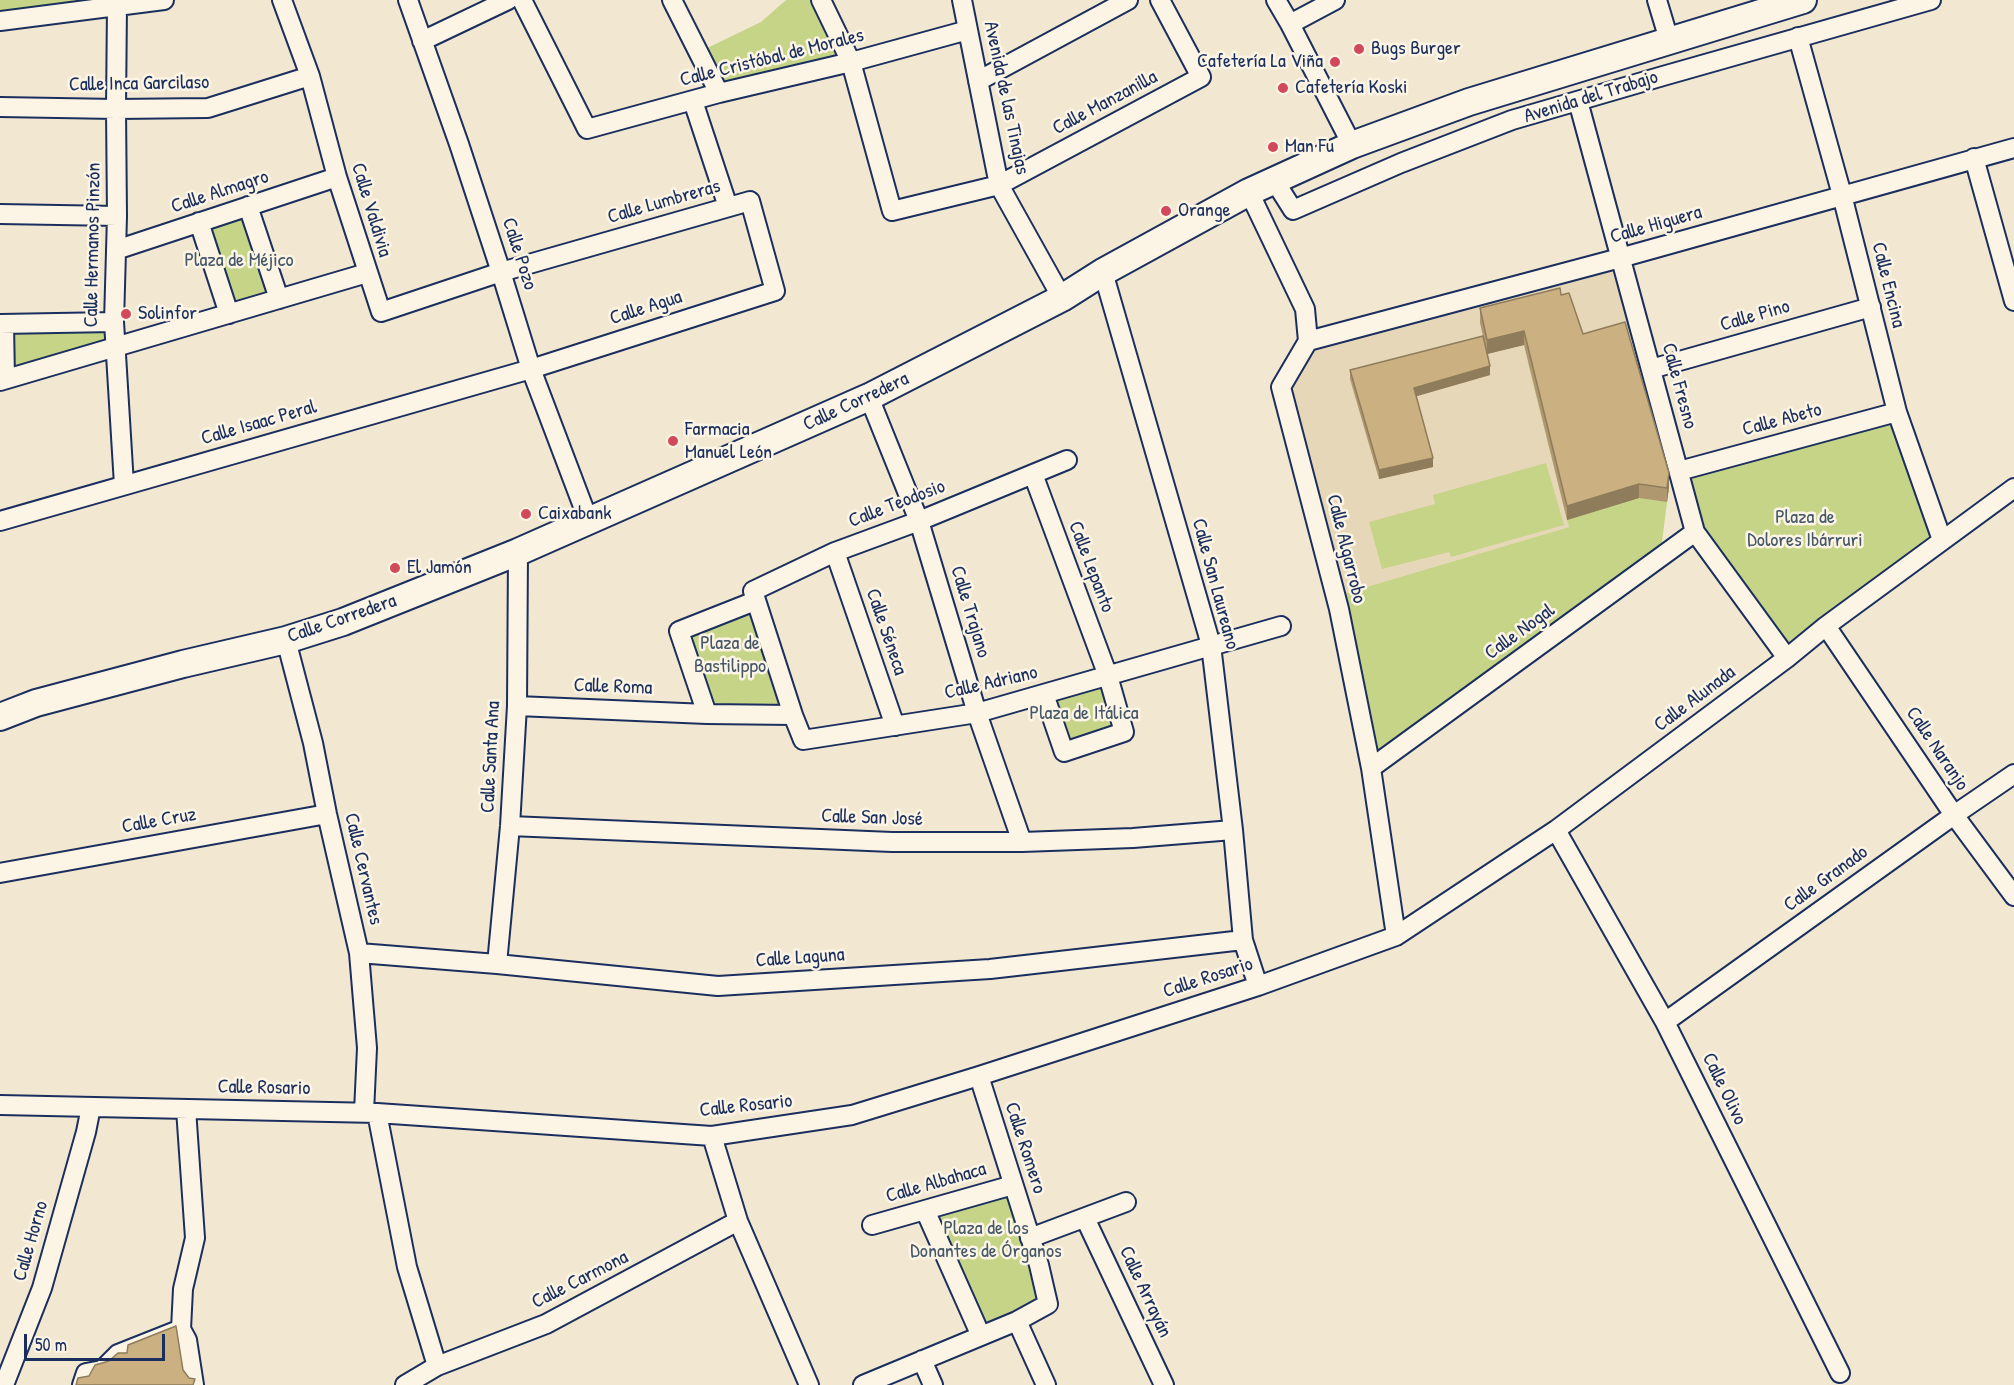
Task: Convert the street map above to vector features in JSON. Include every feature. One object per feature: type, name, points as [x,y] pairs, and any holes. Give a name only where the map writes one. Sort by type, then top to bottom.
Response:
[{"type":"street","points":[[0,21],[164,0]]},
{"type":"street","name":"Calle Valdivia","points":[[282,0],[310,76],[337,177],[381,312],[501,272]]},
{"type":"street","name":"Calle Pozo","points":[[408,0],[501,272],[531,369],[589,522]]},
{"type":"street","points":[[422,41],[508,0]]},
{"type":"street","name":"Calle Cristóbal de Morales","points":[[522,0],[587,129],[968,30]]},
{"type":"street","points":[[672,0],[719,93]]},
{"type":"street","points":[[821,0],[851,62]]},
{"type":"street","name":"Avenida de las Tinajas","points":[[962,0],[999,185],[1062,298]]},
{"type":"street","points":[[978,81],[1128,0]]},
{"type":"street","name":"Calle Manzanilla","points":[[851,62],[892,211],[999,185],[1201,76],[1160,0]]},
{"type":"street","points":[[1276,0],[1352,145]]},
{"type":"street","points":[[1290,24],[1335,0]]},
{"type":"street","points":[[1657,0],[1669,40]]},
{"type":"street","name":"Avenida del Trabajo","points":[[1062,298],[1249,192],[1352,145],[1469,102],[1803,0]]},
{"type":"street","name":"Avenida del Trabajo","points":[[1274,180],[1293,210],[1401,163],[1512,120],[1931,0]]},
{"type":"street","name":"Calle Hermanos Pinzón","points":[[117,5],[117,216],[114,322],[124,485]]},
{"type":"street","name":"Calle Encina","points":[[1798,37],[1842,195],[1898,412],[1942,540]]},
{"type":"street","name":"Calle Inca Garcilaso","points":[[0,107],[208,108],[310,76]]},
{"type":"street","points":[[693,101],[728,207]]},
{"type":"street","name":"Calle Fresno","points":[[1578,101],[1695,532],[1787,658]]},
{"type":"street","name":"Calle Higuera","points":[[1308,341],[1620,258],[2014,148]]},
{"type":"street","points":[[1974,158],[2014,300]]},
{"type":"street","name":"Calle Almagro","points":[[116,250],[337,177]]},
{"type":"street","points":[[1249,192],[1305,309],[1308,341]]},
{"type":"street","name":"Calle Lumbreras","points":[[501,272],[750,201],[775,291]]},
{"type":"street","points":[[248,206],[279,299]]},
{"type":"street","points":[[0,214],[117,216]]},
{"type":"street","points":[[199,222],[229,314]]},
{"type":"street","points":[[114,322],[2,324],[3,380],[367,273]]},
{"type":"street","name":"Calle San Laureano","points":[[1103,273],[1211,645],[1244,940],[1258,986]]},
{"type":"street","name":"Calle Agua","points":[[531,369],[775,291]]},
{"type":"street","name":"Calle Corredera","points":[[0,717],[36,703],[183,664],[286,640],[343,622],[589,522],[869,397],[1062,298]]},
{"type":"street","name":"Calle Pino","points":[[1651,369],[1870,307]]},
{"type":"street","name":"Calle Algarrobo","points":[[1308,341],[1281,387],[1336,596],[1371,768],[1396,936]]},
{"type":"street","name":"Calle Isaac Peral","points":[[0,521],[531,369]]},
{"type":"street","name":"Calle Trajano","points":[[869,397],[919,521],[977,713],[1023,842]]},
{"type":"street","name":"Calle Abeto","points":[[1679,471],[1898,412]]},
{"type":"street","name":"Calle Teodosio","points":[[755,601],[753,591],[835,552],[919,521],[1067,460]]},
{"type":"street","name":"Calle Lepanto","points":[[1033,474],[1108,675]]},
{"type":"street","name":"Calle Alunada","points":[[1396,936],[1557,830],[1787,658],[1826,626],[2014,488]]},
{"type":"street","name":"Calle Nogal","points":[[1371,768],[1695,532]]},
{"type":"street","name":"Calle Santa Ana","points":[[497,964],[510,826],[517,706],[518,552]]},
{"type":"street","name":"Calle Séneca","points":[[835,552],[895,726]]},
{"type":"street","points":[[755,601],[793,715],[707,714],[678,631],[755,601]]},
{"type":"street","name":"Calle Adriano","points":[[793,715],[803,740],[977,713],[1281,626]]},
{"type":"street","name":"Calle Naranjo","points":[[1826,626],[1954,814],[2014,896]]},
{"type":"street","name":"Calle Cervantes","points":[[286,640],[313,743],[360,954],[370,1112],[389,1173],[407,1267],[432,1375]]},
{"type":"street","points":[[1044,694],[1064,752],[1124,732],[1108,675]]},
{"type":"street","name":"Calle Roma","points":[[517,706],[707,714]]},
{"type":"street","name":"Calle Granado","points":[[1665,1022],[1954,814],[2014,774]]},
{"type":"street","name":"Calle Cruz","points":[[0,873],[327,814]]},
{"type":"street","name":"Calle San José","points":[[510,826],[892,842],[1023,842],[1134,838],[1233,830]]},
{"type":"street","name":"Calle Olivo","points":[[1557,830],[1665,1022],[1840,1373]]},
{"type":"street","name":"Calle Rosario","points":[[0,1105],[370,1112],[712,1136],[852,1116],[1258,986],[1396,936]]},
{"type":"street","name":"Calle Laguna","points":[[360,954],[497,964],[718,986],[990,969],[1244,940]]},
{"type":"street","name":"Calle Romero","points":[[979,1076],[1030,1238],[1048,1304],[1017,1321]]},
{"type":"street","name":"Calle Horno","points":[[4,1385],[42,1288],[91,1107]]},
{"type":"street","points":[[186,1109],[195,1238],[183,1289],[181,1329],[187,1340],[194,1385]]},
{"type":"street","points":[[712,1136],[738,1221],[809,1385]]},
{"type":"street","name":"Calle Albahaca","points":[[872,1225],[1013,1185]]},
{"type":"street","points":[[1030,1238],[1126,1202]]},
{"type":"street","points":[[925,1210],[981,1336]]},
{"type":"street","name":"Calle Arrayán","points":[[1085,1218],[1164,1385]]},
{"type":"street","name":"Calle Carmona","points":[[405,1385],[546,1324],[738,1221]]},
{"type":"street","points":[[862,1385],[1017,1321],[1046,1385]]},
{"type":"street","points":[[82,1385],[86,1373],[102,1370],[118,1354],[181,1329]]},
{"type":"street","points":[[922,1360],[933,1385]]},
{"type":"shaded area","points":[[1620,258],[1640,331],[1625,336],[1569,527],[1336,596],[1281,387],[1308,341]]},
{"type":"green space","points":[[0,0],[164,0],[0,21]]},
{"type":"green space","points":[[786,0],[821,0],[851,62],[719,93],[699,52],[761,22]]},
{"type":"green space","name":"Plaza de Méjico","points":[[248,206],[279,299],[229,314],[199,222]]},
{"type":"green space","points":[[114,322],[115,347],[5,379],[4,324]]},
{"type":"green space","points":[[1625,336],[1669,487],[1660,557],[1371,768],[1336,596],[1569,527],[1528,363]]},
{"type":"green space","name":"Plaza de Dolores Ibárruri","points":[[1897,412],[1942,540],[1787,658],[1695,532],[1679,471]]},
{"type":"green space","points":[[1546,463],[1564,525],[1451,557],[1449,552],[1382,569],[1369,522],[1435,504],[1433,495]]},
{"type":"green space","name":"Plaza de Bastilippo","points":[[755,601],[793,715],[707,714],[679,631]]},
{"type":"green space","name":"Plaza de Itálica","points":[[1108,676],[1124,732],[1064,752],[1044,694]]},
{"type":"green space","name":"Plaza de los Donantes de Órganos","points":[[1013,1185],[1048,1304],[981,1336],[925,1210]]},
{"type":"building","points":[[1560,288],[1561,295],[1569,293],[1583,334],[1625,322],[1669,473],[1667,488],[1639,484],[1567,506],[1524,331],[1487,340],[1480,308]]},
{"type":"building","points":[[1483,336],[1490,366],[1414,388],[1433,458],[1379,470],[1350,370]]},
{"type":"building","points":[[176,1326],[183,1370],[189,1378],[195,1379],[193,1385],[76,1385],[78,1378],[89,1376],[95,1365],[109,1361],[118,1353],[127,1353],[128,1345]]},
{"type":"place","name":"Bugs Burger","points":[[1359,49]]},
{"type":"place","name":"Cafetería La Viña","points":[[1335,62]]},
{"type":"place","name":"Cafetería Koski","points":[[1283,88]]},
{"type":"place","name":"Man Fu","points":[[1273,147]]},
{"type":"place","name":"Orange","points":[[1166,211]]},
{"type":"place","name":"Solinfor","points":[[126,314]]},
{"type":"place","name":"Farmacia Manuel León","points":[[673,441]]},
{"type":"place","name":"Caixabank","points":[[526,514]]},
{"type":"place","name":"El Jamón","points":[[395,568]]}]
